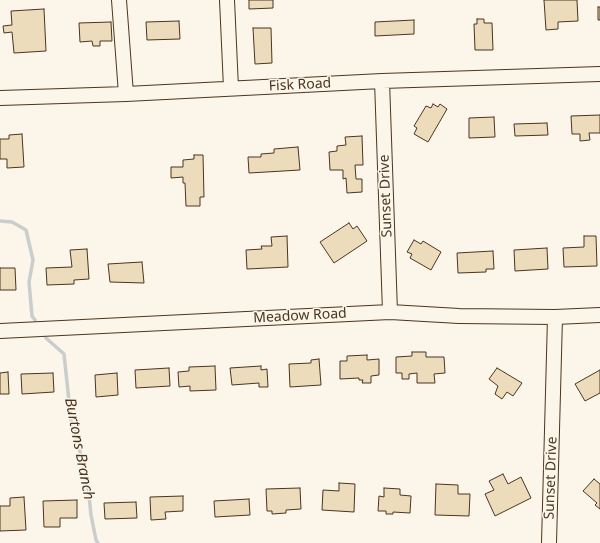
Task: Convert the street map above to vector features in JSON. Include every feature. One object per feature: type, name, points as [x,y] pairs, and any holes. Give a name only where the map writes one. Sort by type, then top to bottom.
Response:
[{"type":"street","points":[[119,0],[126,94]]},
{"type":"street","points":[[227,0],[231,88]]},
{"type":"street","name":"Fisk Road","points":[[0,98],[126,94],[382,81],[600,74]]},
{"type":"street","name":"Sunset Drive","points":[[382,81],[390,312]]},
{"type":"street","name":"Meadow Road","points":[[0,331],[390,312],[459,316],[555,317],[600,314]]},
{"type":"street","name":"Sunset Drive","points":[[549,543],[555,317]]},
{"type":"building","points":[[249,0],[273,0],[273,8],[249,9]]},
{"type":"building","points":[[544,0],[577,0],[578,21],[558,22],[558,29],[546,30]]},
{"type":"building","points":[[598,7],[600,7],[600,20],[598,20]]},
{"type":"building","points":[[44,9],[46,51],[14,53],[12,32],[4,33],[3,26],[12,25],[11,11]]},
{"type":"building","points":[[477,19],[484,19],[484,23],[492,23],[493,50],[475,50],[474,24],[477,24]]},
{"type":"building","points":[[414,20],[414,34],[375,36],[375,22]]},
{"type":"building","points":[[179,21],[180,39],[147,40],[146,22]]},
{"type":"building","points":[[111,22],[112,41],[100,41],[100,46],[93,46],[92,41],[80,42],[79,23]]},
{"type":"building","points":[[253,28],[271,28],[272,63],[255,64]]},
{"type":"building","points":[[433,104],[438,107],[440,104],[447,109],[428,142],[414,134],[417,128],[414,126],[426,106],[431,108]]},
{"type":"building","points":[[600,115],[600,133],[589,133],[590,140],[580,141],[580,134],[572,134],[571,116]]},
{"type":"building","points":[[494,117],[495,137],[469,138],[469,118]]},
{"type":"building","points":[[547,123],[548,135],[515,136],[514,124]]},
{"type":"building","points":[[22,134],[24,167],[7,168],[7,159],[0,159],[0,139],[9,139],[9,135]]},
{"type":"building","points":[[362,136],[363,165],[355,165],[356,179],[362,179],[362,192],[347,193],[346,178],[343,179],[343,170],[330,170],[329,152],[337,151],[337,146],[346,145],[345,137]]},
{"type":"building","points":[[298,147],[300,170],[249,173],[248,157],[261,157],[261,154],[274,153],[274,149]]},
{"type":"building","points":[[194,155],[203,155],[204,197],[200,197],[200,206],[186,206],[185,183],[183,183],[183,177],[171,178],[171,167],[183,167],[183,160],[194,159]]},
{"type":"building","points":[[349,223],[353,229],[357,226],[367,241],[334,263],[320,242]]},
{"type":"building","points":[[287,236],[288,267],[247,269],[246,250],[262,249],[261,246],[272,246],[271,237]]},
{"type":"building","points":[[584,236],[596,236],[597,266],[564,267],[563,248],[584,247]]},
{"type":"building","points":[[414,240],[421,244],[423,241],[441,252],[431,270],[410,258],[412,254],[407,252]]},
{"type":"building","points":[[547,248],[548,269],[515,271],[514,250]]},
{"type":"building","points":[[87,249],[89,279],[74,280],[74,284],[47,285],[46,268],[72,267],[70,250]]},
{"type":"building","points":[[493,251],[494,269],[486,269],[486,272],[458,273],[457,253]]},
{"type":"building","points":[[142,262],[144,283],[110,282],[108,264]]},
{"type":"building","points":[[0,268],[15,268],[16,290],[0,290]]},
{"type":"building","points":[[412,352],[426,352],[426,357],[444,357],[445,373],[434,374],[435,383],[417,383],[417,373],[409,374],[409,379],[402,379],[402,373],[396,373],[396,357],[412,356]]},
{"type":"building","points":[[367,355],[367,360],[379,359],[379,375],[371,376],[371,383],[362,383],[363,380],[359,380],[359,378],[340,379],[340,361],[347,361],[347,356]]},
{"type":"building","points":[[319,359],[321,385],[290,387],[289,364],[311,363],[311,360]]},
{"type":"building","points":[[215,366],[216,390],[190,391],[190,386],[179,387],[178,372],[189,371],[189,367]]},
{"type":"building","points":[[261,366],[261,370],[267,369],[268,387],[259,387],[259,383],[232,385],[230,368]]},
{"type":"building","points":[[169,368],[170,386],[136,388],[135,370]]},
{"type":"building","points":[[497,368],[522,383],[513,396],[507,392],[502,399],[495,394],[498,386],[489,379]]},
{"type":"building","points":[[600,370],[600,393],[585,401],[575,384]]},
{"type":"building","points":[[8,372],[9,394],[0,394],[0,373]]},
{"type":"building","points":[[53,373],[54,392],[22,394],[21,374]]},
{"type":"building","points":[[117,373],[118,395],[96,397],[95,375]]},
{"type":"building","points":[[503,474],[508,484],[521,477],[531,498],[495,516],[485,494],[494,490],[489,481]]},
{"type":"building","points":[[594,479],[600,484],[600,509],[595,505],[597,503],[583,491]]},
{"type":"building","points":[[339,483],[355,484],[354,512],[322,510],[323,490],[339,491]]},
{"type":"building","points":[[436,484],[458,485],[458,494],[470,494],[469,516],[435,515]]},
{"type":"building","points":[[300,488],[301,509],[286,510],[286,513],[272,514],[272,511],[267,511],[266,489]]},
{"type":"building","points":[[384,488],[400,489],[400,495],[411,496],[410,513],[393,512],[393,514],[386,514],[386,511],[378,511],[379,496],[384,497]]},
{"type":"building","points":[[183,496],[183,511],[165,512],[166,519],[151,520],[150,497]]},
{"type":"building","points":[[24,497],[26,530],[0,531],[0,506],[10,506],[10,498]]},
{"type":"building","points":[[249,499],[250,515],[215,517],[214,501]]},
{"type":"building","points":[[77,500],[77,518],[60,518],[60,527],[44,527],[43,501]]},
{"type":"building","points":[[136,502],[137,518],[105,519],[104,503]]},
{"type":"waterway","name":"Burtons Branch","points":[[0,221],[12,222],[26,230],[33,260],[29,282],[32,316],[35,320]]},
{"type":"waterway","name":"Burtons Branch","points":[[46,338],[64,354],[71,420],[87,477],[91,515],[96,540],[98,543]]}]
